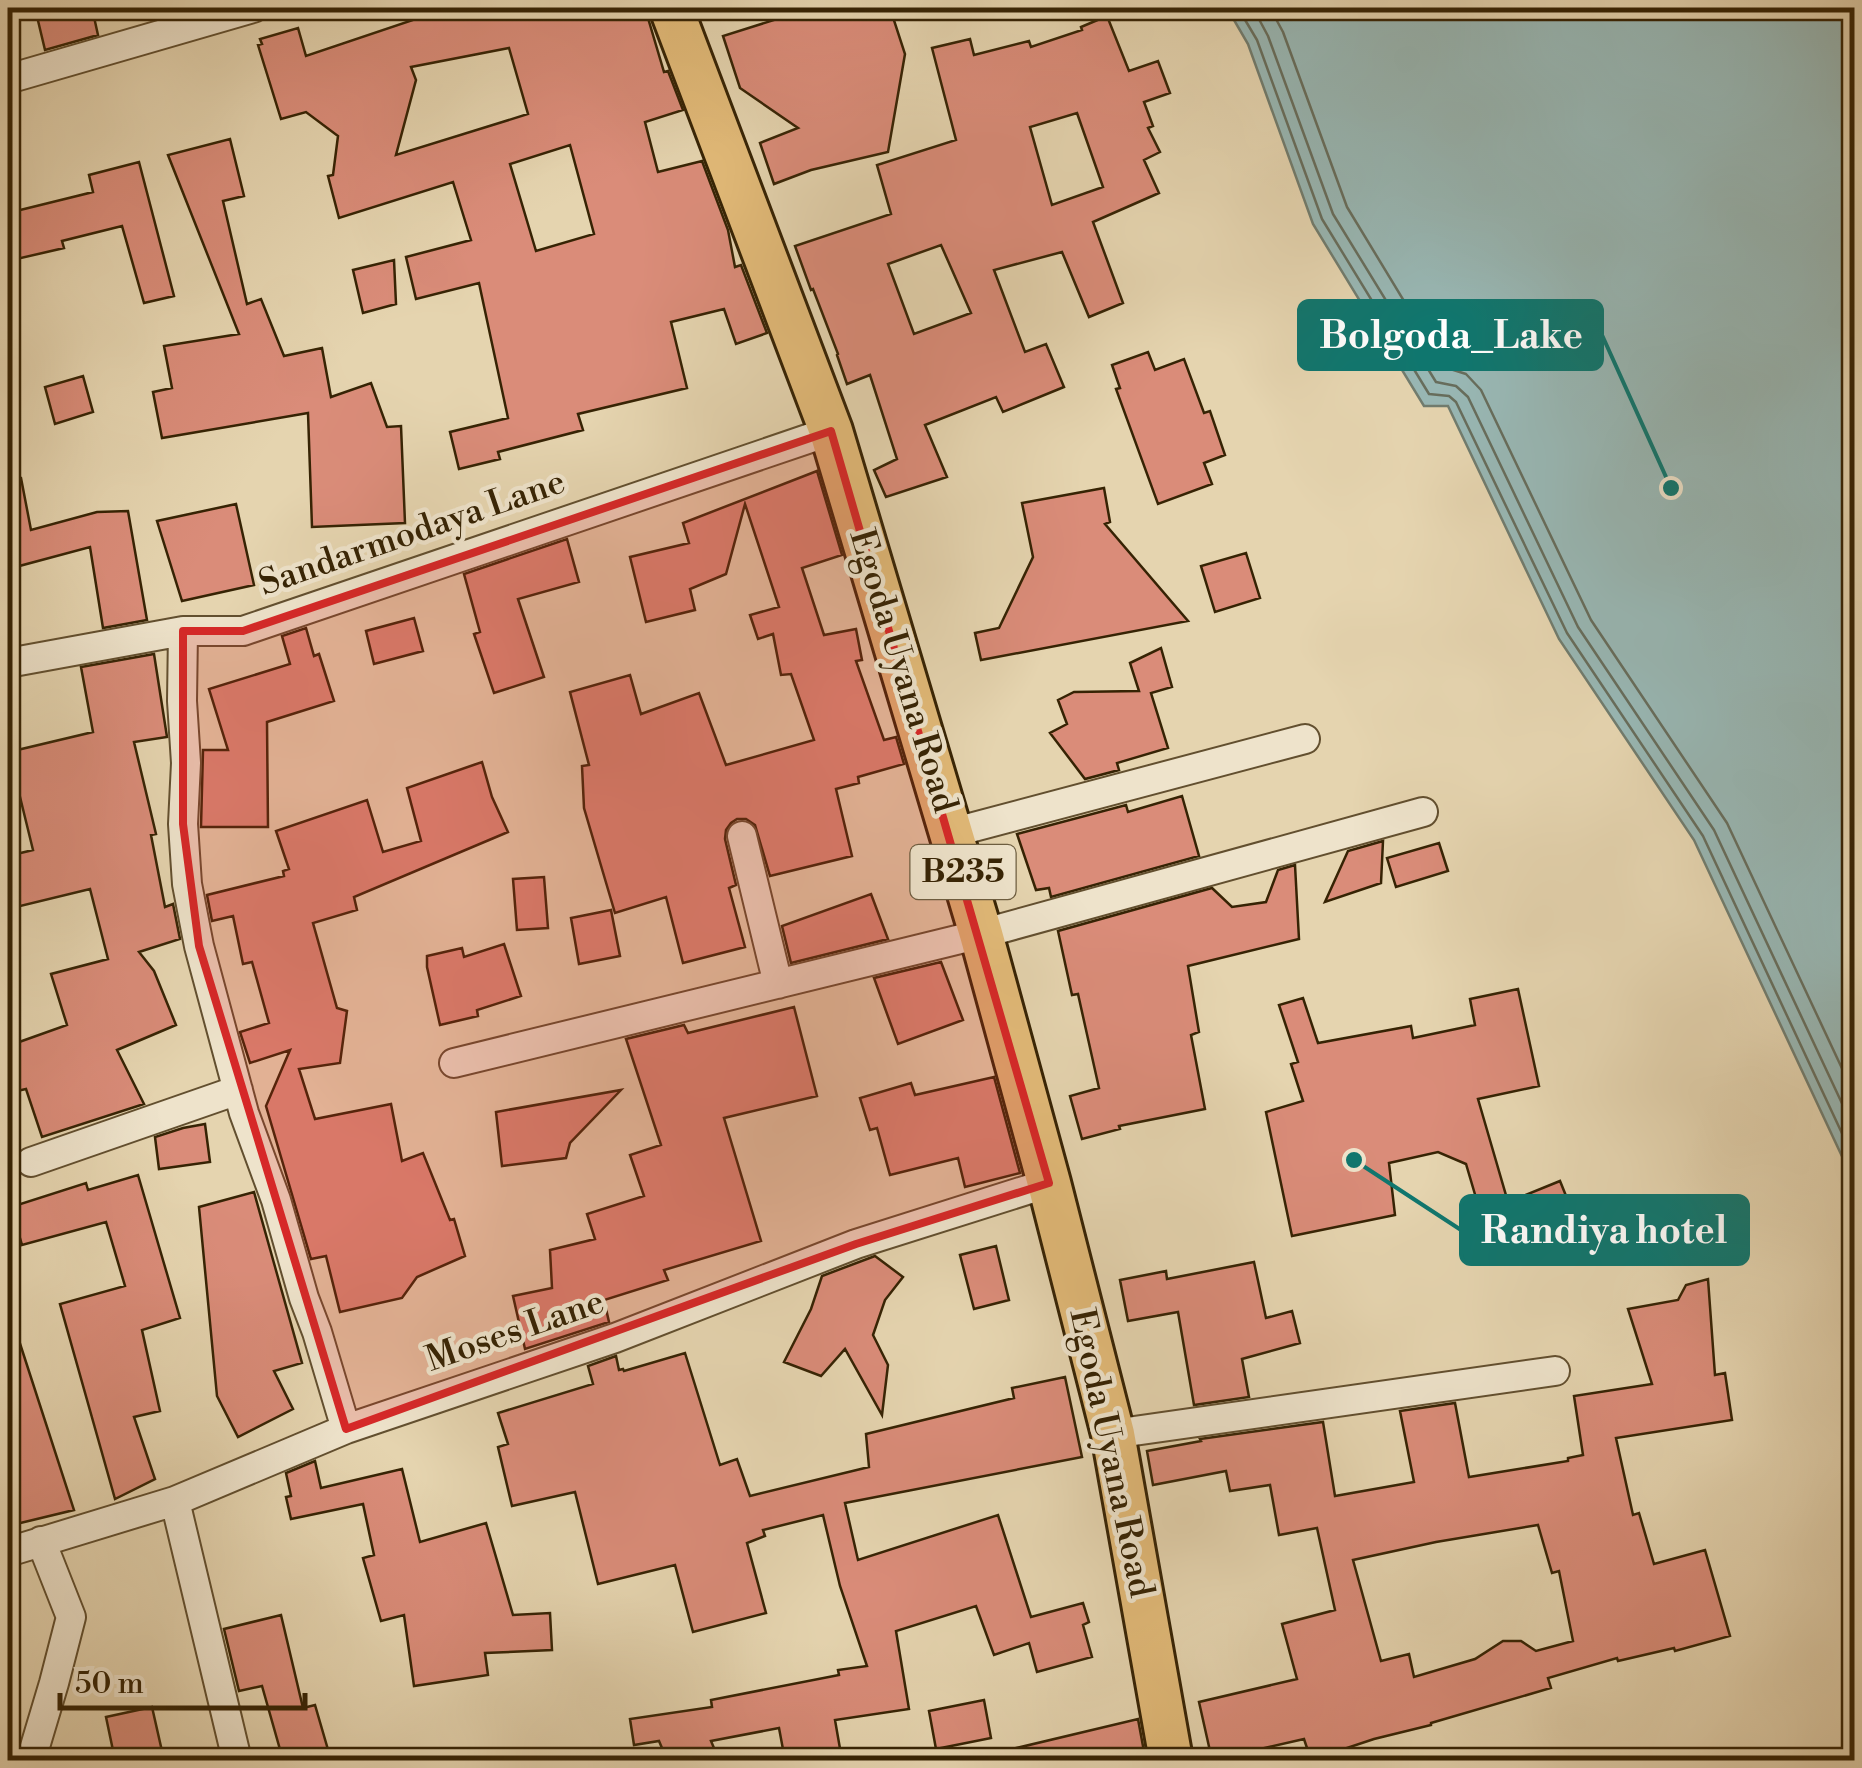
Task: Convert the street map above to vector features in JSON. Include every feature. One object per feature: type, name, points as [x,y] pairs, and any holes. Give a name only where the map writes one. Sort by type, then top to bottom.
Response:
[{"type":"main road","name":"Egoda Uyana Road","points":[[671,8],[831,431],[981,934],[1113,1434],[1171,1760]]},
{"type":"street","points":[[8,79],[253,8]]},
{"type":"street","name":"Sandarmodaya Lane","points":[[8,663],[183,631],[243,630],[831,431]]},
{"type":"street","points":[[183,631],[183,824],[187,884],[199,946],[258,1156],[276,1200],[346,1429]]},
{"type":"street","points":[[951,833],[1305,739]]},
{"type":"street","points":[[454,1062],[981,934],[1423,812]]},
{"type":"street","points":[[742,836],[778,984]]},
{"type":"street","points":[[30,1162],[238,1090]]},
{"type":"street","name":"Moses Lane","points":[[8,1552],[174,1501],[346,1429],[615,1338],[856,1244],[1049,1183]]},
{"type":"street","points":[[1113,1434],[1556,1371]]},
{"type":"street","points":[[174,1501],[237,1760]]},
{"type":"street","points":[[31,1760],[70,1616],[41,1541]]},
{"type":"highlighted area","points":[[831,431],[1049,1183],[856,1244],[346,1429],[199,946],[183,824],[183,631],[243,631]]},
{"type":"water","points":[[1227,8],[1854,8],[1854,1182],[1694,840],[1559,639],[1448,406],[1424,406],[1313,224],[1248,44]]},
{"type":"building","points":[[35,8],[92,8],[98,35],[45,50]]},
{"type":"building","points":[[410,8],[645,8],[664,72],[668,71],[683,110],[645,122],[658,172],[702,161],[728,230],[735,267],[741,265],[767,333],[736,344],[724,309],[671,322],[687,388],[578,414],[583,430],[498,452],[500,459],[459,469],[450,432],[508,418],[479,283],[416,299],[406,257],[471,240],[453,182],[339,218],[328,176],[333,175],[338,136],[306,112],[281,119],[258,45],[262,44],[260,39],[298,28],[306,56],[413,20]],"holes":[[[509,48],[528,114],[396,155],[416,80],[411,67]],[[570,145],[594,234],[536,251],[510,164]]]},
{"type":"building","points":[[812,8],[890,8],[905,54],[888,152],[811,170],[774,184],[760,143],[798,128],[740,88],[723,36]]},
{"type":"building","points":[[1107,16],[1129,71],[1158,61],[1170,93],[1144,102],[1153,126],[1148,128],[1160,152],[1144,160],[1159,193],[1093,222],[1123,303],[1089,317],[1062,252],[994,270],[1025,352],[1046,344],[1064,387],[1003,412],[996,397],[925,425],[947,477],[886,497],[874,470],[897,459],[870,375],[847,384],[795,246],[891,214],[877,165],[956,140],[932,48],[970,39],[974,55],[1029,41],[1031,47],[1082,30],[1081,27]],"holes":[[[1077,113],[1103,187],[1052,205],[1030,127]],[[941,245],[971,313],[914,334],[888,264]]]},
{"type":"building","points":[[230,139],[244,196],[223,201],[247,304],[261,299],[284,356],[322,348],[331,397],[371,383],[387,427],[401,426],[405,523],[312,527],[308,413],[162,438],[153,392],[172,388],[164,346],[239,334],[168,155]]},
{"type":"building","points":[[139,162],[174,296],[144,303],[122,226],[62,241],[64,248],[8,261],[8,213],[93,192],[89,175]]},
{"type":"building","points":[[394,260],[396,304],[363,313],[353,270]]},
{"type":"building","points":[[1148,352],[1155,370],[1184,359],[1204,413],[1210,411],[1225,455],[1204,463],[1212,484],[1158,504],[1116,389],[1120,388],[1112,365]]},
{"type":"building","points":[[83,376],[93,412],[55,424],[45,387]]},
{"type":"building","points":[[817,471],[842,555],[802,568],[824,635],[856,629],[862,660],[856,661],[884,740],[896,737],[904,764],[858,777],[859,783],[836,789],[852,856],[770,876],[755,825],[746,819],[731,823],[725,839],[736,885],[729,888],[745,947],[683,963],[666,897],[615,913],[584,808],[582,766],[589,765],[570,692],[630,675],[641,714],[699,693],[726,765],[814,740],[791,674],[781,675],[773,634],[758,639],[750,615],[779,607],[745,504],[726,574],[690,589],[695,610],[646,622],[630,557],[689,543],[683,523]]},
{"type":"building","points":[[21,478],[31,530],[97,512],[128,511],[147,620],[103,628],[90,547],[8,569],[8,479]]},
{"type":"building","points":[[1104,488],[1110,522],[1105,524],[1188,621],[981,660],[975,633],[999,628],[1033,557],[1022,503]]},
{"type":"building","points":[[236,504],[254,585],[182,601],[157,521]]},
{"type":"building","points":[[567,539],[579,582],[518,599],[544,677],[494,693],[474,634],[480,632],[464,574]]},
{"type":"building","points":[[1246,553],[1260,598],[1215,612],[1201,566]]},
{"type":"building","points":[[414,618],[423,651],[374,664],[366,631]]},
{"type":"building","points":[[306,628],[334,701],[267,722],[268,827],[201,827],[203,750],[228,750],[209,689],[290,664],[282,636]]},
{"type":"building","points":[[1161,648],[1172,687],[1151,693],[1168,748],[1117,763],[1119,770],[1085,779],[1050,733],[1067,724],[1058,700],[1074,692],[1139,691],[1130,663]]},
{"type":"building","points":[[154,654],[167,737],[134,742],[156,834],[151,835],[165,907],[173,904],[180,939],[139,952],[154,971],[176,1025],[117,1050],[144,1104],[42,1137],[26,1089],[8,1093],[8,1046],[67,1025],[51,974],[108,959],[90,889],[8,909],[8,856],[33,850],[9,752],[93,732],[81,667]]},
{"type":"building","points":[[482,762],[508,832],[354,897],[357,910],[313,923],[337,1008],[347,1011],[340,1063],[299,1069],[315,1119],[391,1104],[402,1161],[423,1153],[450,1220],[454,1219],[465,1256],[417,1277],[402,1298],[340,1312],[326,1256],[311,1259],[266,1106],[290,1050],[250,1063],[240,1032],[269,1023],[252,962],[243,964],[233,916],[212,921],[207,895],[284,876],[283,871],[289,869],[276,831],[367,800],[383,852],[421,841],[407,788]]},
{"type":"building","points":[[1182,796],[1199,856],[1051,897],[1049,888],[1036,890],[1017,834],[1126,805],[1128,812]]},
{"type":"building","points":[[1383,841],[1381,883],[1325,902],[1348,851]]},
{"type":"building","points":[[1439,843],[1448,871],[1396,887],[1387,858]]},
{"type":"building","points":[[1295,865],[1299,939],[1188,966],[1199,1032],[1191,1035],[1205,1109],[1119,1126],[1120,1129],[1082,1139],[1070,1096],[1099,1088],[1078,994],[1072,995],[1058,931],[1212,888],[1232,907],[1266,902],[1278,870]]},
{"type":"building","points":[[544,877],[548,928],[517,930],[513,879]]},
{"type":"building","points":[[871,894],[888,939],[791,963],[782,926]]},
{"type":"building","points":[[611,910],[620,956],[579,964],[571,918]]},
{"type":"building","points":[[504,944],[521,996],[477,1010],[478,1016],[440,1025],[427,956],[462,948],[464,957]]},
{"type":"building","points":[[941,962],[963,1020],[898,1044],[874,978]]},
{"type":"building","points":[[1518,989],[1539,1086],[1478,1099],[1508,1202],[1560,1181],[1579,1228],[1543,1242],[1482,1252],[1474,1209],[1479,1208],[1466,1164],[1438,1152],[1389,1163],[1395,1215],[1292,1236],[1266,1112],[1303,1101],[1291,1064],[1298,1062],[1279,1005],[1303,998],[1318,1043],[1411,1026],[1413,1038],[1475,1025],[1470,999]]},
{"type":"building","points":[[794,1007],[817,1096],[724,1118],[761,1241],[664,1270],[668,1280],[604,1300],[609,1322],[525,1349],[513,1296],[552,1288],[550,1250],[595,1239],[587,1214],[644,1196],[630,1155],[661,1145],[626,1039],[684,1025],[688,1033]]},
{"type":"building","points":[[994,1077],[1020,1173],[965,1187],[958,1158],[890,1175],[877,1128],[870,1130],[860,1098],[911,1083],[915,1095]]},
{"type":"building","points":[[621,1090],[570,1143],[566,1158],[502,1166],[496,1112]]},
{"type":"building","points":[[205,1124],[210,1162],[159,1169],[155,1137]]},
{"type":"building","points":[[138,1175],[180,1318],[142,1330],[160,1411],[134,1417],[155,1479],[115,1499],[60,1304],[125,1286],[106,1222],[22,1245],[11,1207],[86,1183],[88,1190]]},
{"type":"building","points":[[254,1192],[302,1363],[274,1371],[293,1409],[238,1437],[217,1396],[199,1207]]},
{"type":"building","points":[[996,1246],[1009,1300],[974,1309],[960,1255]]},
{"type":"building","points":[[875,1256],[903,1277],[885,1300],[873,1335],[888,1365],[882,1415],[845,1349],[821,1376],[784,1362],[811,1309],[822,1276]]},
{"type":"building","points":[[1254,1262],[1266,1318],[1292,1311],[1300,1343],[1242,1359],[1249,1397],[1194,1405],[1178,1312],[1128,1321],[1120,1280],[1166,1271],[1167,1279]]},
{"type":"building","points":[[1708,1279],[1715,1375],[1725,1373],[1732,1420],[1616,1438],[1633,1515],[1639,1513],[1654,1564],[1705,1550],[1730,1636],[1675,1651],[1674,1648],[1618,1661],[1617,1658],[1548,1678],[1551,1688],[1311,1760],[1304,1739],[1212,1760],[1199,1702],[1297,1679],[1282,1624],[1335,1610],[1317,1528],[1279,1535],[1270,1485],[1230,1491],[1226,1471],[1153,1485],[1147,1451],[1200,1439],[1323,1422],[1335,1496],[1414,1482],[1400,1411],[1455,1403],[1469,1477],[1568,1461],[1583,1455],[1574,1396],[1652,1384],[1628,1309],[1678,1300],[1686,1285]],"holes":[[[1538,1525],[1552,1573],[1559,1571],[1573,1641],[1536,1651],[1521,1641],[1503,1641],[1475,1659],[1414,1677],[1409,1654],[1381,1661],[1353,1560]]]},
{"type":"building","points":[[13,1322],[74,1510],[8,1526],[8,1323]]},
{"type":"building","points":[[685,1353],[720,1465],[737,1459],[750,1496],[869,1467],[866,1434],[1014,1398],[1012,1388],[1065,1377],[1082,1457],[845,1503],[858,1560],[998,1515],[1031,1617],[1083,1603],[1089,1622],[1083,1625],[1092,1657],[1037,1672],[1029,1643],[994,1655],[976,1606],[896,1631],[909,1709],[835,1720],[842,1760],[785,1760],[779,1728],[711,1741],[719,1760],[667,1760],[659,1741],[634,1745],[630,1719],[712,1707],[711,1700],[867,1666],[840,1586],[823,1515],[763,1530],[765,1536],[747,1543],[766,1613],[693,1632],[675,1565],[598,1584],[575,1492],[512,1506],[498,1447],[508,1444],[498,1413],[593,1384],[588,1366],[616,1356],[619,1370],[624,1371]]},
{"type":"building","points":[[315,1461],[321,1488],[402,1469],[420,1542],[486,1523],[513,1615],[550,1613],[552,1650],[485,1653],[488,1675],[414,1686],[404,1615],[381,1621],[363,1558],[374,1555],[363,1504],[291,1519],[286,1473]]},
{"type":"building","points":[[281,1615],[303,1708],[315,1705],[331,1760],[283,1760],[262,1686],[239,1691],[224,1629]]},
{"type":"building","points":[[984,1700],[991,1738],[936,1749],[929,1711]]},
{"type":"building","points":[[152,1707],[164,1760],[115,1760],[106,1717]]},
{"type":"building","points":[[1138,1719],[1145,1757],[1009,1760],[1008,1750]]},
{"type":"place","name":"Bolgoda_Lake","points":[[1671,488]]},
{"type":"place","name":"Randiya hotel","points":[[1354,1160]]}]
